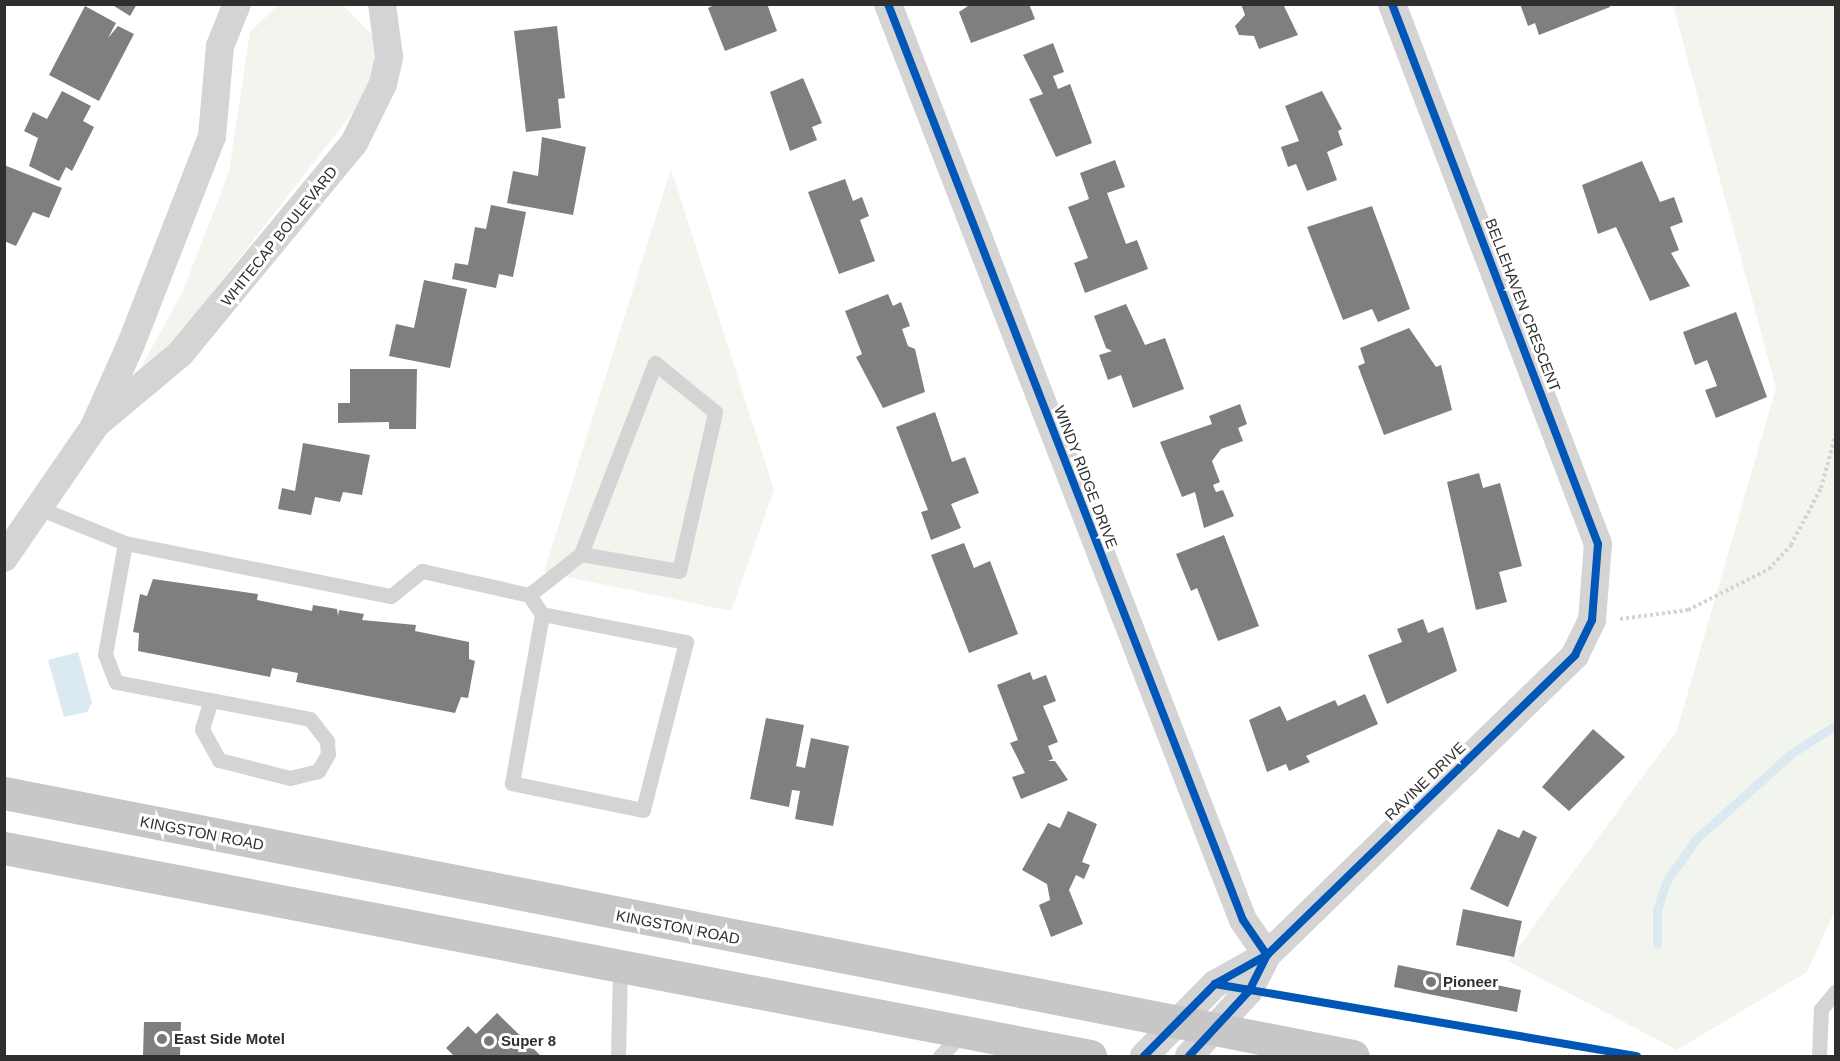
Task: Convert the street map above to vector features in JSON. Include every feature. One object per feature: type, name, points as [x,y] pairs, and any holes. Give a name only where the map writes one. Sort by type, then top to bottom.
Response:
[{"type":"main road","name":"KINGSTON ROAD","points":[[4,793],[1176,1024],[1353,1056]]},
{"type":"main road","points":[[4,848],[620,968],[1089,1056]]},
{"type":"street","name":"WHITECAP BOULEVARD","points":[[4,558],[41,509],[94,427],[213,136],[220,46],[237,4]]},
{"type":"street","name":"WHITECAP BOULEVARD","points":[[94,427],[180,354],[354,143],[383,84],[389,57],[382,4]]},
{"type":"street","name":"WINDY RIDGE DRIVE","points":[[888,4],[1243,920],[1267,955]]},
{"type":"street","name":"BELLEHAVEN CRESCENT","points":[[1392,4],[1598,544],[1592,620]]},
{"type":"street","name":"RAVINE DRIVE","points":[[1144,1056],[1215,984],[1267,955],[1575,655],[1592,620]]},
{"type":"street","name":"RAVINE DRIVE","points":[[1189,1056],[1249,991],[1267,955]]},
{"type":"lane","points":[[529,595],[581,554],[655,363],[715,412],[679,571],[581,554]]},
{"type":"lane","points":[[41,509],[125,543],[391,596],[422,571],[529,595],[542,614],[512,783],[643,810],[686,642],[542,614]]},
{"type":"lane","points":[[125,543],[105,654],[116,682],[211,700],[310,719],[327,741],[328,754],[318,771],[290,778],[219,760],[202,729],[211,700]]},
{"type":"lane","points":[[618,1056],[620,968]]},
{"type":"lane","points":[[1819,1056],[1821,1009],[1836,991]]},
{"type":"lane","points":[[940,1056],[965,1031]]},
{"type":"path","points":[[1836,73],[1836,78]]},
{"type":"path","points":[[1592,620],[1688,610],[1769,569],[1791,545],[1821,488],[1836,433]]},
{"type":"shaded area","points":[[278,5],[343,5],[374,37],[374,85],[149,374],[123,400],[183,291],[229,172],[250,32]]},
{"type":"shaded area","points":[[1673,5],[1835,5],[1835,910],[1807,972],[1677,1050],[1508,961],[1677,730],[1776,388]]},
{"type":"shaded area","points":[[671,169],[774,490],[731,611],[544,572]]},
{"type":"shaded area","points":[[78,652],[92,703],[87,712],[64,717],[48,660]]},
{"type":"building","points":[[111,4],[137,4],[130,16]]},
{"type":"building","points":[[716,4],[767,4],[777,31],[725,51],[708,8]]},
{"type":"building","points":[[971,4],[1029,4],[1035,19],[971,43],[959,12]]},
{"type":"building","points":[[1241,4],[1283,4],[1298,35],[1259,49],[1254,36],[1239,35],[1235,26],[1245,15]]},
{"type":"building","points":[[1520,4],[1609,4],[1610,7],[1539,35],[1535,23],[1528,26]]},
{"type":"building","points":[[85,6],[116,23],[108,38],[118,26],[134,34],[99,101],[49,75]]},
{"type":"building","points":[[557,26],[565,98],[558,99],[561,128],[526,132],[514,31]]},
{"type":"building","points":[[1053,43],[1064,72],[1053,76],[1058,89],[1070,84],[1092,143],[1056,157],[1029,99],[1043,94],[1023,55]]},
{"type":"building","points":[[803,78],[822,123],[812,127],[817,140],[790,151],[770,92]]},
{"type":"building","points":[[62,91],[91,106],[83,121],[94,127],[72,171],[66,167],[59,181],[29,166],[38,138],[24,131],[33,112],[47,119]]},
{"type":"building","points":[[1322,91],[1342,129],[1338,131],[1343,145],[1327,152],[1337,180],[1307,191],[1296,164],[1288,167],[1281,147],[1299,141],[1285,106]]},
{"type":"building","points":[[542,137],[586,147],[573,215],[507,203],[513,171],[538,176]]},
{"type":"building","points":[[1115,160],[1125,187],[1107,193],[1126,244],[1137,240],[1148,269],[1085,293],[1074,263],[1088,258],[1068,207],[1089,199],[1080,173]]},
{"type":"building","points":[[1642,161],[1660,202],[1674,197],[1683,222],[1670,227],[1679,250],[1671,253],[1690,286],[1650,301],[1616,227],[1598,234],[1582,185]]},
{"type":"building","points":[[4,165],[62,188],[49,218],[33,212],[16,246],[4,241]]},
{"type":"building","points":[[845,179],[853,201],[862,197],[869,216],[860,220],[875,261],[839,274],[808,192]]},
{"type":"building","points":[[491,205],[526,212],[513,277],[499,274],[496,288],[452,279],[455,263],[468,265],[475,227],[486,229]]},
{"type":"building","points":[[1372,206],[1410,309],[1378,322],[1372,309],[1343,320],[1307,227]]},
{"type":"building","points":[[424,280],[467,289],[450,368],[389,356],[396,324],[414,328]]},
{"type":"building","points":[[888,294],[893,306],[901,302],[910,326],[902,329],[908,346],[915,349],[925,392],[883,408],[856,357],[862,354],[845,311]]},
{"type":"building","points":[[1126,304],[1145,345],[1165,338],[1184,389],[1133,408],[1121,375],[1108,380],[1099,355],[1112,351],[1106,348],[1094,316]]},
{"type":"building","points":[[1736,312],[1767,397],[1716,418],[1705,390],[1717,386],[1707,360],[1695,365],[1683,332]]},
{"type":"building","points":[[1409,328],[1436,367],[1441,365],[1452,410],[1384,435],[1358,366],[1365,363],[1360,348]]},
{"type":"building","points":[[350,369],[417,369],[416,429],[389,429],[389,422],[338,423],[338,403],[350,403]]},
{"type":"building","points":[[1240,404],[1247,424],[1238,428],[1243,441],[1221,449],[1212,461],[1220,482],[1213,485],[1216,492],[1223,490],[1234,516],[1204,528],[1195,492],[1182,497],[1160,442],[1212,424],[1209,416]]},
{"type":"building","points":[[935,412],[952,462],[965,457],[979,493],[951,504],[961,528],[931,540],[921,512],[928,510],[896,427]]},
{"type":"building","points":[[303,443],[370,455],[362,495],[343,492],[340,502],[315,497],[311,515],[278,509],[282,488],[295,491]]},
{"type":"building","points":[[1479,473],[1483,488],[1500,483],[1522,566],[1499,572],[1507,602],[1476,610],[1447,482]]},
{"type":"building","points":[[1224,535],[1259,626],[1218,641],[1197,588],[1191,591],[1176,554]]},
{"type":"building","points":[[964,543],[974,568],[990,561],[1018,634],[969,653],[931,555]]},
{"type":"building","points":[[153,579],[258,594],[257,600],[312,611],[313,605],[337,609],[338,616],[339,610],[364,614],[362,620],[416,625],[415,631],[469,642],[469,659],[475,661],[468,698],[461,697],[455,713],[296,682],[298,673],[272,668],[270,677],[138,651],[139,633],[133,632],[140,594],[147,596]]},
{"type":"building","points":[[1423,619],[1428,633],[1443,627],[1457,671],[1387,704],[1368,655],[1402,642],[1397,629]]},
{"type":"building","points":[[1030,672],[1033,680],[1046,675],[1056,701],[1043,706],[1058,742],[1048,746],[1053,759],[1048,761],[1055,761],[1068,780],[1021,799],[1012,777],[1025,773],[1010,743],[1018,740],[997,685]]},
{"type":"building","points":[[1365,694],[1378,724],[1306,756],[1310,762],[1289,771],[1286,764],[1267,772],[1249,720],[1280,706],[1287,721],[1335,700],[1338,706]]},
{"type":"building","points":[[766,718],[804,725],[796,766],[805,768],[811,738],[849,746],[833,826],[795,819],[800,791],[792,790],[789,807],[750,799]]},
{"type":"building","points":[[1593,729],[1625,757],[1569,811],[1542,787]]},
{"type":"building","points":[[1068,811],[1097,824],[1082,862],[1090,865],[1084,879],[1076,875],[1069,890],[1083,924],[1051,937],[1039,905],[1050,900],[1047,884],[1022,870],[1048,823],[1060,828]]},
{"type":"building","points":[[1498,829],[1519,838],[1523,830],[1537,837],[1508,907],[1470,889]]},
{"type":"building","points":[[1463,909],[1522,921],[1514,957],[1456,945]]},
{"type":"building","points":[[1398,965],[1521,990],[1517,1012],[1394,987]]},
{"type":"building","name":"Super 8","points":[[497,1013],[541,1056],[454,1056],[446,1048],[468,1026],[476,1034]]},
{"type":"building","name":"East Side Motel","points":[[144,1022],[181,1022],[180,1056],[143,1056]]},
{"type":"waterway","points":[[1657,943],[1657,910],[1666,882],[1696,839],[1792,753],[1836,725]]},
{"type":"cycle path","points":[[888,4],[1243,920],[1267,955]]},
{"type":"cycle path","points":[[1189,1056],[1249,991],[1267,955],[1575,655],[1592,620],[1598,544],[1392,4]]},
{"type":"cycle path","points":[[1144,1056],[1215,984],[1267,955]]},
{"type":"cycle path","points":[[1215,984],[1637,1056]]},
{"type":"place","name":"Pioneer","points":[[1431,982]]},
{"type":"place","name":"East Side Motel","points":[[162,1039]]},
{"type":"place","name":"Super 8","points":[[489,1041]]}]
